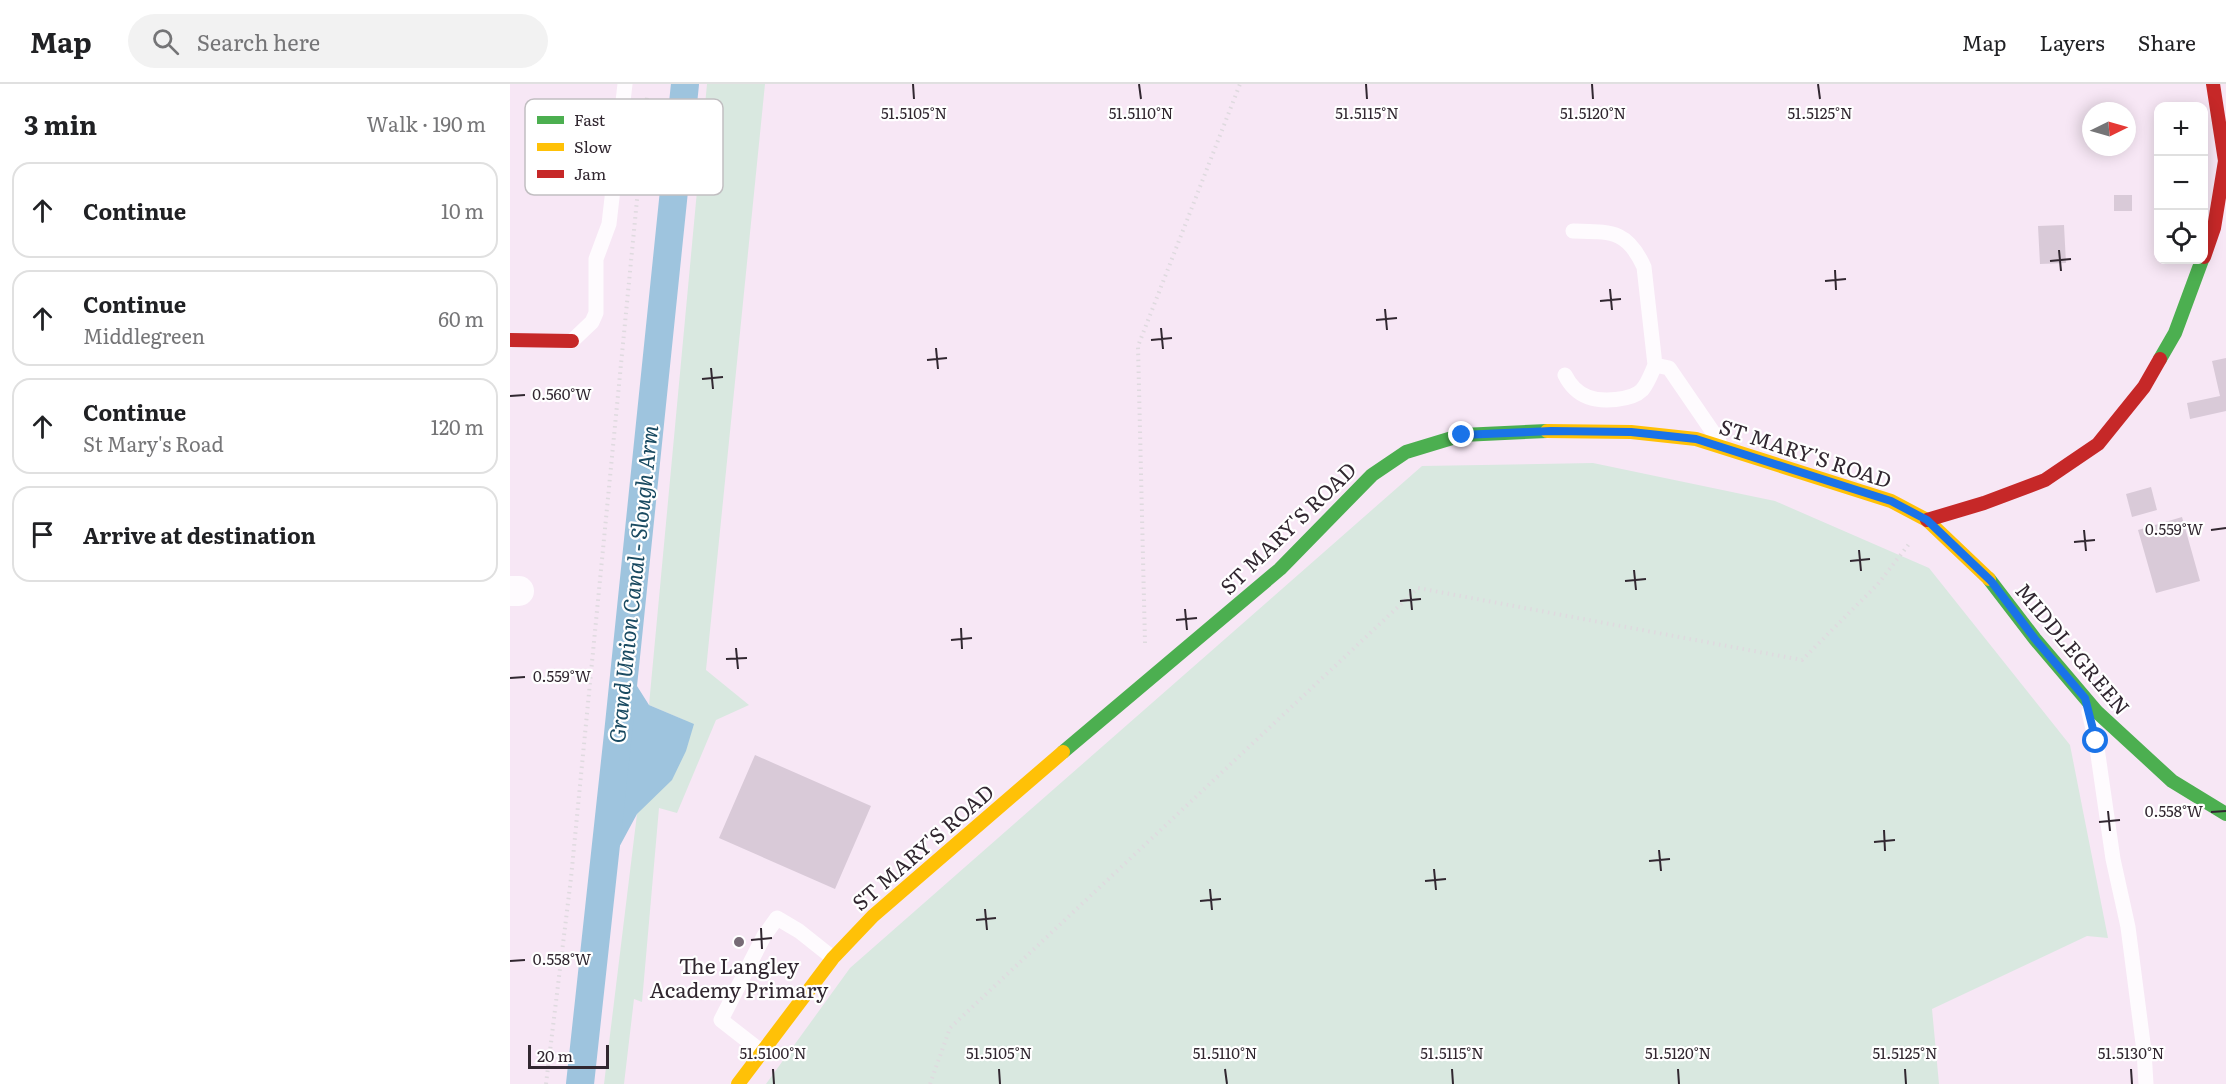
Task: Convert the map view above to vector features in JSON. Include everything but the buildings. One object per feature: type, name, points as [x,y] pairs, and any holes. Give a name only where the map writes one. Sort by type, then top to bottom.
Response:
[{"type":"street","points":[[2208,244],[2224,190],[2225,161],[2213,84]]},
{"type":"street","points":[[1927,520],[1984,503],[2045,480],[2098,444],[2144,387],[2175,333],[2201,264]]},
{"type":"street","points":[[510,340],[572,341]]},
{"type":"street","name":"ST MARY'S ROAD","points":[[738,1084],[833,957],[873,916],[1280,569],[1372,475],[1406,452],[1462,435],[1551,431],[1631,432],[1696,439],[1891,501],[1927,520]]},
{"type":"street","name":"MIDDLEGREEN","points":[[1927,520],[1991,581],[2035,639],[2097,712],[2172,781],[2226,814]]},
{"type":"lane","points":[[623,99],[625,84]]},
{"type":"lane","points":[[572,341],[592,322],[596,313],[596,259],[609,224],[612,195]]},
{"type":"lane","points":[[1565,375],[1574,389],[1588,397],[1621,399],[1632,397],[1641,391],[1655,365],[1644,267],[1639,255],[1625,238],[1615,233],[1573,231]]},
{"type":"lane","points":[[1655,365],[1669,368],[1723,446]]},
{"type":"lane","points":[[2085,698],[2096,741],[2113,859],[2127,927],[2144,1051],[2146,1084]]},
{"type":"lane","points":[[762,1052],[721,1020],[764,936],[777,918],[799,931],[833,957]]},
{"type":"path","points":[[1146,682],[1138,346],[1240,84]]},
{"type":"path","points":[[546,1084],[571,878],[637,195]]},
{"type":"path","points":[[930,1084],[950,1028],[1418,588],[1802,660],[1878,584],[1927,520]]},
{"type":"shaded area","points":[[707,84],[765,84],[706,670],[749,705],[716,720],[677,813],[659,808],[642,1002],[634,999],[624,1084],[604,1084],[637,814],[646,804],[684,720],[649,705],[697,195],[723,195],[723,99],[706,99]]},
{"type":"shaded area","points":[[1593,463],[1775,501],[1929,568],[2070,745],[2108,938],[2087,936],[1932,1009],[1939,1084],[766,1084],[850,968],[1422,466]]},
{"type":"water","points":[[625,667],[649,705],[694,724],[686,751],[672,780],[637,814],[602,879]]},
{"type":"waterway","name":"Grand Union Canal - Slough Arm","points":[[683,99],[685,84]]},
{"type":"waterway","name":"Grand Union Canal - Slough Arm","points":[[580,1084],[674,195]]},
{"type":"traffic: fast","points":[[2160,359],[2175,333],[2201,264]]},
{"type":"traffic: fast","points":[[1063,752],[1280,569],[1372,475],[1406,452],[1462,435],[1547,431]]},
{"type":"traffic: fast","points":[[1989,579],[2035,639],[2097,712],[2172,781],[2226,814]]},
{"type":"traffic: slow","points":[[1547,431],[1631,432],[1696,439],[1891,501],[1927,520],[1989,579]]},
{"type":"traffic: slow","points":[[738,1084],[833,958],[873,916],[1063,752]]},
{"type":"traffic: jam","points":[[2208,245],[2214,228],[2225,161],[2213,84]]},
{"type":"traffic: jam","points":[[510,340],[572,341]]},
{"type":"traffic: jam","points":[[1927,520],[1984,503],[2045,480],[2098,444],[2144,387],[2160,359]]},
{"type":"place","name":"The Langley Academy Primary","points":[[739,942]]},
{"type":"route","points":[[1462,435],[1551,431],[1631,432],[1696,439],[1891,501],[1927,520],[1991,581],[2035,639],[2085,698],[2096,741]]}]
